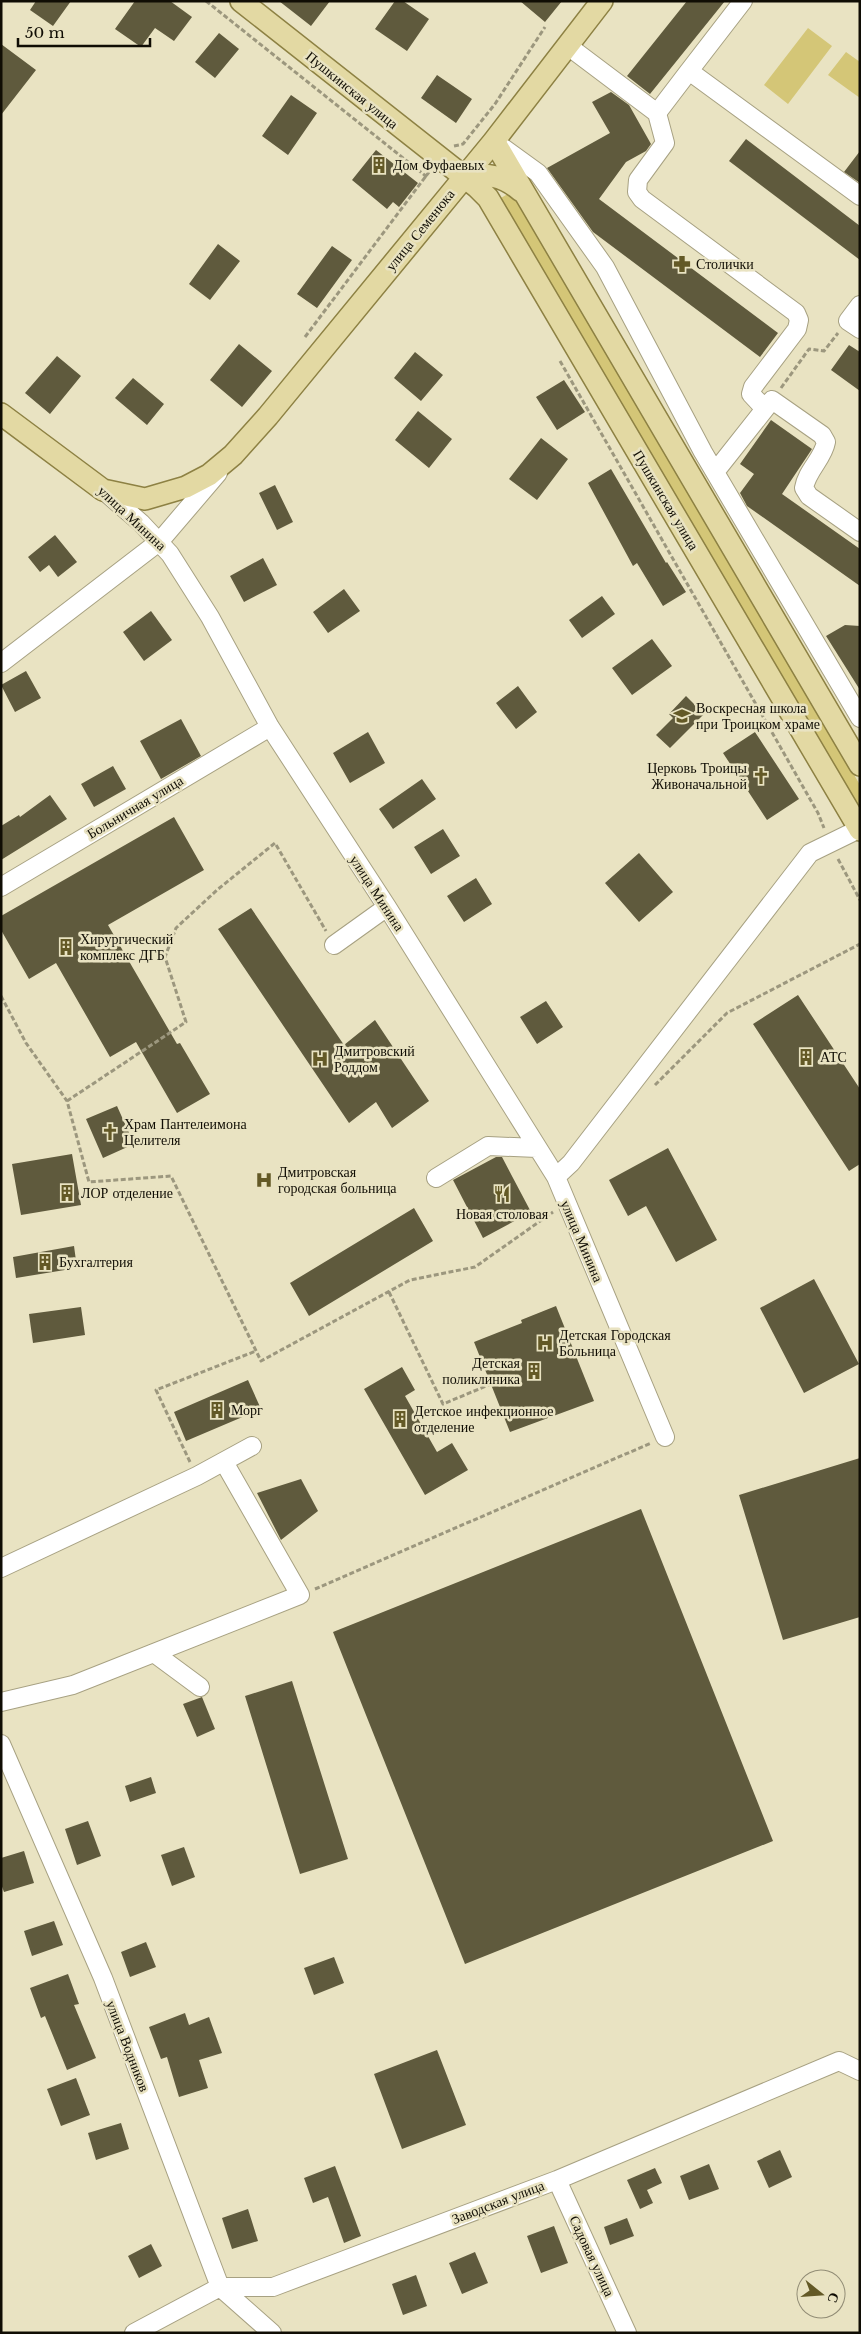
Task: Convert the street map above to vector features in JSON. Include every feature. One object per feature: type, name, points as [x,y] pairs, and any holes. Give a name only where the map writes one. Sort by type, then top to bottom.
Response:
[{"type":"main road","name":"Пушкинская улица","points":[[241,1],[488,198],[860,829]]},
{"type":"main road","name":"улица Семенюка","points":[[103,490],[146,499],[163,496],[209,475],[233,455],[494,141],[602,1]]},
{"type":"main road","points":[[494,141],[860,766]]},
{"type":"main road","points":[[463,177],[482,174],[494,175],[506,180],[524,193]]},
{"type":"main road","name":"улица Минина","points":[[1,414],[103,490]]},
{"type":"street","points":[[657,113],[743,1]]},
{"type":"street","points":[[568,46],[657,113],[664,143],[638,180],[637,192],[642,199],[796,314],[799,320],[797,329],[753,387],[751,394],[753,398],[765,409]]},
{"type":"street","points":[[689,70],[860,196]]},
{"type":"street","points":[[494,141],[538,173],[605,267],[715,472],[860,718]]},
{"type":"street","points":[[854,325],[860,305]]},
{"type":"street","points":[[715,472],[772,400],[822,435],[826,442],[825,450],[805,478],[804,488],[809,496],[860,532]]},
{"type":"street","name":"улица Семенюка","points":[[1,662],[160,541],[233,455]]},
{"type":"street","name":"улица Минина","points":[[103,490],[160,541],[210,617],[270,727],[387,907],[556,1177],[665,1437]]},
{"type":"street","name":"Больничная улица","points":[[1,887],[270,727]]},
{"type":"street","points":[[556,1177],[571,1163],[810,853],[860,829]]},
{"type":"street","points":[[334,945],[387,907]]},
{"type":"street","points":[[436,1178],[488,1146],[537,1148]]},
{"type":"street","points":[[1,1568],[196,1476],[252,1446]]},
{"type":"street","points":[[1,1702],[73,1685],[300,1595],[224,1462]]},
{"type":"street","points":[[154,1653],[200,1687]]},
{"type":"street","name":"улица Водников","points":[[1,1744],[103,1978],[220,2287],[272,2333]]},
{"type":"street","name":"Заводская улица","points":[[134,2333],[220,2287],[273,2287],[557,2180],[839,2062],[860,2070]]},
{"type":"street","name":"Садовая улица","points":[[557,2180],[627,2333]]},
{"type":"path","points":[[206,1],[427,177]]},
{"type":"path","points":[[447,148],[464,144],[495,104],[545,28]]},
{"type":"path","points":[[299,345],[427,177],[432,167]]},
{"type":"path","points":[[785,383],[810,349],[824,351],[854,325]]},
{"type":"path","points":[[557,357],[694,600],[818,814],[830,843],[860,900]]},
{"type":"path","points":[[67,1101],[186,1022],[164,957],[176,928],[217,890],[275,843],[334,945]]},
{"type":"path","points":[[648,1092],[726,1013],[860,944]]},
{"type":"path","points":[[1,996],[26,1043],[67,1101],[89,1182],[171,1176],[261,1360],[410,1280],[475,1267],[566,1202]]},
{"type":"path","points":[[389,1292],[442,1404],[491,1384]]},
{"type":"path","points":[[196,1476],[156,1390],[256,1351]]},
{"type":"path","points":[[300,1595],[665,1437]]},
{"type":"shaded area","points":[[808,28],[832,46],[788,104],[764,85]]},
{"type":"shaded area","points":[[846,52],[860,62],[860,98],[828,75]]},
{"type":"shaded area","points":[[515,190],[860,785],[860,812],[499,199]]},
{"type":"building","points":[[36,1],[71,1],[53,26],[30,10]]},
{"type":"building","points":[[135,1],[170,1],[192,17],[174,41],[155,28],[141,47],[115,29]]},
{"type":"building","points":[[279,1],[330,1],[311,26]]},
{"type":"building","points":[[395,1],[403,1],[429,19],[407,51],[375,29]]},
{"type":"building","points":[[520,1],[562,1],[545,22]]},
{"type":"building","points":[[687,1],[725,1],[650,94],[627,76]]},
{"type":"building","points":[[219,33],[239,49],[215,78],[195,62]]},
{"type":"building","points":[[1,44],[36,70],[1,115]]},
{"type":"building","points":[[437,75],[472,99],[456,123],[421,98]]},
{"type":"building","points":[[611,92],[629,105],[651,144],[646,151],[626,162],[599,199],[778,333],[760,357],[593,232],[547,168],[610,133],[592,102]]},
{"type":"building","points":[[291,95],[317,113],[288,155],[262,136]]},
{"type":"building","points":[[746,139],[860,226],[860,260],[729,161]]},
{"type":"building","name":"Дом Фуфаевых","points":[[376,150],[418,183],[399,207],[393,202],[387,209],[352,180]]},
{"type":"building","points":[[860,151],[860,183],[844,172]]},
{"type":"building","points":[[218,244],[240,261],[210,300],[189,284]]},
{"type":"building","points":[[332,246],[352,260],[317,308],[297,294]]},
{"type":"building","points":[[239,344],[272,371],[242,407],[210,380]]},
{"type":"building","points":[[849,345],[860,352],[860,391],[831,370]]},
{"type":"building","points":[[415,352],[443,375],[421,401],[394,378]]},
{"type":"building","points":[[57,356],[81,376],[50,414],[25,393]]},
{"type":"building","points":[[133,378],[164,404],[147,425],[115,398]]},
{"type":"building","points":[[564,380],[585,412],[557,430],[536,397]]},
{"type":"building","points":[[418,411],[452,439],[429,468],[395,440]]},
{"type":"building","points":[[771,420],[812,449],[782,494],[860,549],[860,586],[747,506],[740,493],[754,474],[740,464]]},
{"type":"building","points":[[541,438],[568,459],[537,500],[509,479]]},
{"type":"building","points":[[611,469],[666,563],[686,592],[663,606],[637,563],[633,566],[588,483]]},
{"type":"building","points":[[275,485],[293,522],[277,530],[259,493]]},
{"type":"building","points":[[55,535],[77,562],[58,577],[49,565],[40,572],[28,557]]},
{"type":"building","points":[[263,558],[277,585],[244,602],[230,576]]},
{"type":"building","points":[[344,589],[360,611],[328,633],[313,612]]},
{"type":"building","points":[[602,596],[615,614],[582,638],[569,620]]},
{"type":"building","points":[[151,611],[172,640],[144,661],[123,632]]},
{"type":"building","points":[[845,625],[860,626],[860,690],[826,636]]},
{"type":"building","points":[[652,639],[672,666],[632,695],[612,668]]},
{"type":"building","points":[[26,671],[41,698],[15,712],[1,685]]},
{"type":"building","points":[[518,686],[537,712],[516,729],[496,703]]},
{"type":"building","points":[[686,696],[704,714],[670,748],[656,735],[673,718],[669,714]]},
{"type":"building","points":[[181,719],[201,756],[161,779],[140,741]]},
{"type":"building","points":[[368,732],[385,763],[350,783],[333,753]]},
{"type":"building","name":"Церковь Троицы Живоначальной","points":[[755,732],[799,799],[767,820],[723,753]]},
{"type":"building","points":[[113,766],[126,789],[94,807],[81,784]]},
{"type":"building","points":[[422,779],[436,799],[393,829],[379,809]]},
{"type":"building","points":[[50,795],[67,819],[1,860],[1,826],[19,815],[20,817]]},
{"type":"building","name":"Хирургический комплекс ДГБ","points":[[174,817],[204,870],[108,925],[177,1044],[180,1043],[210,1094],[177,1113],[136,1042],[110,1057],[56,963],[29,979],[1,930],[1,916]]},
{"type":"building","points":[[443,829],[460,856],[431,874],[414,847]]},
{"type":"building","points":[[639,853],[673,892],[639,922],[605,883]]},
{"type":"building","points":[[476,878],[492,904],[464,922],[447,896]]},
{"type":"building","points":[[251,908],[344,1045],[375,1020],[429,1101],[392,1128],[376,1102],[349,1123],[218,929]]},
{"type":"building","name":"АТС","points":[[798,995],[860,1089],[860,1164],[849,1171],[753,1024]]},
{"type":"building","points":[[546,1001],[563,1027],[537,1044],[520,1017]]},
{"type":"building","name":"Храм Пантелеимона Целителя","points":[[117,1106],[134,1144],[103,1158],[86,1119]]},
{"type":"building","points":[[668,1148],[717,1240],[676,1262],[646,1206],[628,1216],[609,1180]]},
{"type":"building","name":"ЛОР отделение","points":[[72,1154],[81,1205],[21,1215],[12,1164]]},
{"type":"building","points":[[496,1157],[502,1157],[531,1212],[483,1238],[453,1180]]},
{"type":"building","points":[[414,1208],[433,1241],[309,1316],[290,1283]]},
{"type":"building","name":"Бухгалтерия","points":[[74,1246],[77,1268],[16,1278],[13,1257]]},
{"type":"building","points":[[814,1279],[859,1364],[804,1393],[760,1308]]},
{"type":"building","name":"Детская поликлиника","points":[[556,1306],[594,1401],[510,1432],[474,1342],[522,1323],[521,1320]]},
{"type":"building","points":[[81,1307],[85,1335],[33,1343],[29,1314]]},
{"type":"building","name":"Детское инфекционное отделение","points":[[402,1367],[415,1390],[405,1396],[437,1452],[452,1443],[468,1470],[425,1495],[364,1389]]},
{"type":"building","name":"Морг","points":[[248,1380],[261,1409],[186,1441],[174,1412]]},
{"type":"building","points":[[860,1458],[860,1617],[783,1640],[739,1495]]},
{"type":"building","points":[[301,1479],[318,1511],[281,1540],[257,1493]]},
{"type":"building","points":[[641,1509],[773,1841],[465,1964],[333,1632]]},
{"type":"building","points":[[292,1681],[348,1859],[300,1874],[245,1696]]},
{"type":"building","points":[[202,1697],[215,1729],[197,1737],[183,1704]]},
{"type":"building","points":[[151,1777],[156,1793],[130,1802],[125,1786]]},
{"type":"building","points":[[88,1821],[101,1856],[77,1865],[65,1829]]},
{"type":"building","points":[[184,1847],[195,1877],[172,1886],[161,1855]]},
{"type":"building","points":[[24,1851],[34,1883],[4,1892],[1,1884],[1,1858]]},
{"type":"building","points":[[54,1921],[63,1945],[32,1956],[24,1931]]},
{"type":"building","points":[[146,1942],[156,1967],[130,1977],[121,1952]]},
{"type":"building","points":[[334,1957],[344,1983],[314,1995],[304,1968]]},
{"type":"building","points":[[68,1974],[79,2004],[74,2005],[96,2058],[67,2070],[45,2016],[41,2018],[30,1988]]},
{"type":"building","points":[[185,2013],[189,2025],[209,2017],[222,2053],[199,2060],[208,2088],[179,2097],[167,2057],[161,2059],[149,2027]]},
{"type":"building","points":[[437,2050],[466,2125],[402,2149],[374,2074]]},
{"type":"building","points":[[76,2078],[90,2115],[61,2126],[47,2089]]},
{"type":"building","points":[[121,2123],[129,2149],[96,2160],[88,2133]]},
{"type":"building","points":[[780,2150],[792,2177],[769,2188],[757,2161]]},
{"type":"building","points":[[709,2164],[719,2189],[689,2200],[680,2176]]},
{"type":"building","points":[[335,2166],[361,2236],[344,2243],[328,2197],[313,2203],[304,2178]]},
{"type":"building","points":[[655,2168],[662,2183],[647,2190],[653,2203],[640,2209],[627,2180]]},
{"type":"building","points":[[248,2209],[258,2241],[232,2249],[222,2218]]},
{"type":"building","points":[[627,2218],[634,2236],[610,2245],[604,2227]]},
{"type":"building","points":[[554,2226],[568,2263],[541,2273],[527,2236]]},
{"type":"building","points":[[151,2244],[162,2266],[139,2278],[128,2256]]},
{"type":"building","points":[[475,2252],[488,2283],[462,2294],[449,2263]]},
{"type":"building","points":[[416,2275],[427,2306],[403,2315],[392,2284]]},
{"type":"place","name":"Дом Фуфаевых","points":[[379,165]]},
{"type":"place","name":"Столички","points":[[682,264]]},
{"type":"place","name":"Воскресная школа при Троицком храме","points":[[682,716]]},
{"type":"place","name":"Церковь Троицы Живоначальной","points":[[761,776]]},
{"type":"place","name":"Хирургический комплекс ДГБ","points":[[66,947]]},
{"type":"place","name":"АТС","points":[[806,1057]]},
{"type":"place","name":"Дмитровский Роддом","points":[[320,1059]]},
{"type":"place","name":"Храм Пантелеимона Целителя","points":[[110,1132]]},
{"type":"place","name":"Дмитровская городская больница","points":[[264,1180]]},
{"type":"place","name":"ЛОР отделение","points":[[67,1193]]},
{"type":"place","name":"Новая столовая","points":[[502,1194]]},
{"type":"place","name":"Бухгалтерия","points":[[45,1262]]},
{"type":"place","name":"Детская Городская Больница","points":[[545,1343]]},
{"type":"place","name":"Детская поликлиника","points":[[534,1371]]},
{"type":"place","name":"Морг","points":[[217,1410]]},
{"type":"place","name":"Детское инфекционное отделение","points":[[400,1419]]}]
